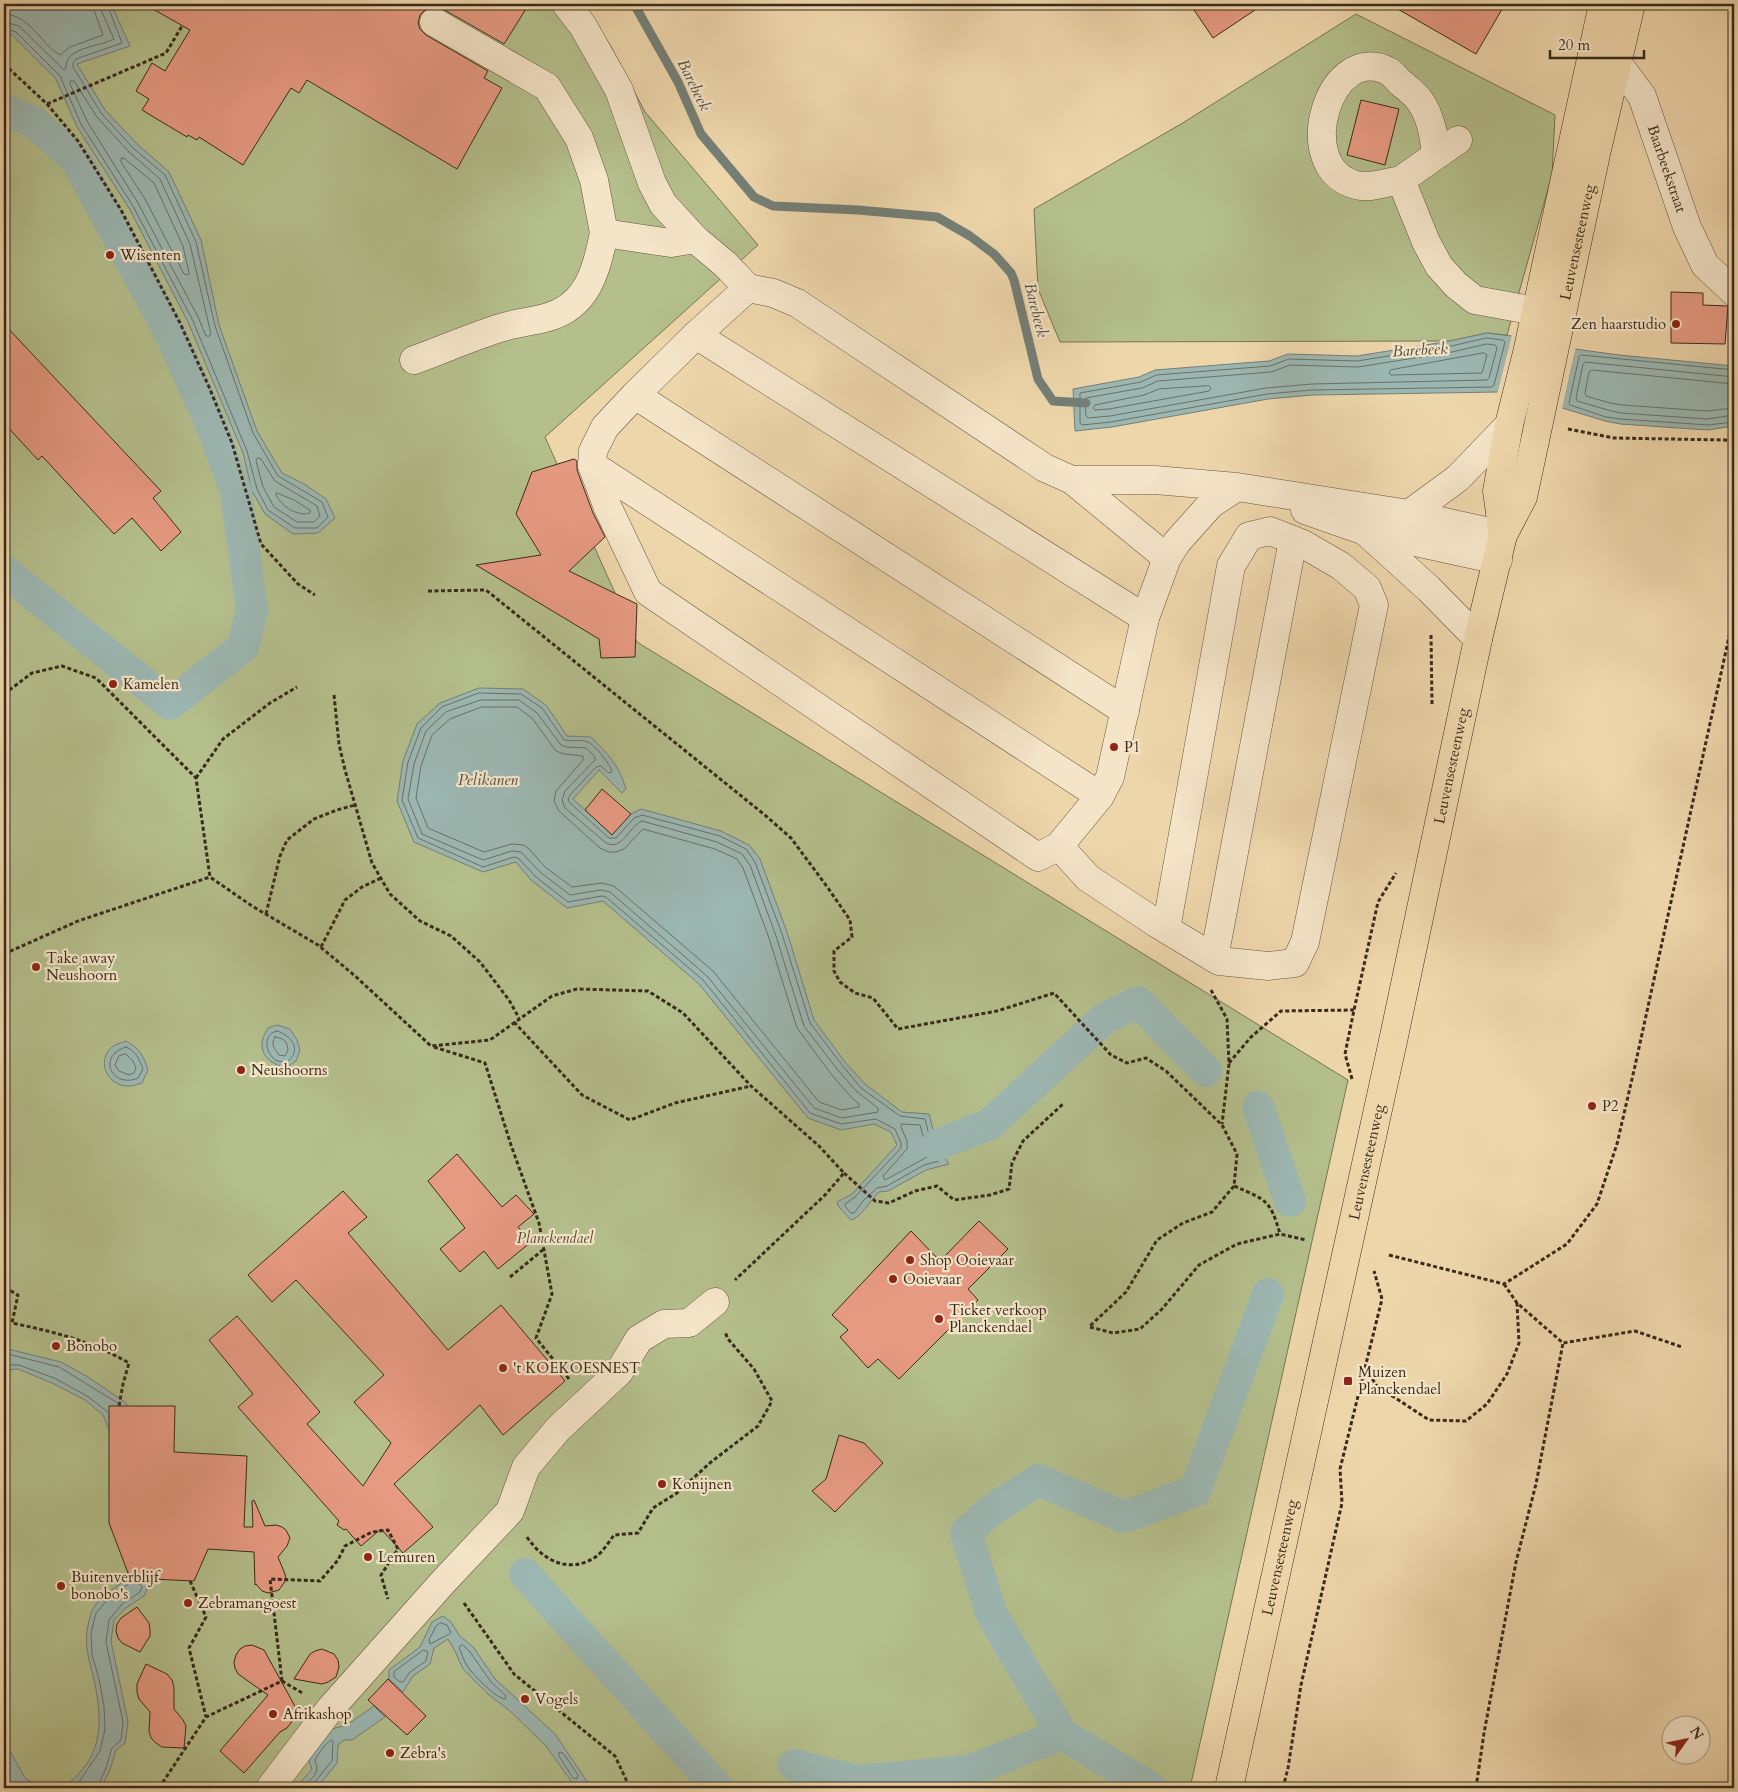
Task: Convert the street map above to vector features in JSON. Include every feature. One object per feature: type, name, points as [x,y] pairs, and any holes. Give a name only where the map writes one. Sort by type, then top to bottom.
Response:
[{"type":"main road","name":"Leuvensesteenweg","points":[[1500,547],[1497,491],[1509,425],[1536,311],[1603,4]]},
{"type":"main road","name":"Leuvensesteenweg","points":[[1229,1788],[1389,1060],[1478,639],[1500,547],[1522,497],[1596,154],[1631,4]]},
{"type":"street","points":[[566,4],[587,34],[619,90],[652,183],[663,204],[695,239],[725,264],[748,288],[773,294],[797,303],[1046,468],[1072,480],[1166,558]]},
{"type":"street","points":[[414,360],[500,328],[546,318],[567,309],[584,292],[593,277],[604,233],[594,180],[579,138],[547,88],[434,22]]},
{"type":"street","points":[[1592,55],[1618,64]]},
{"type":"street","name":"Baarbeekstraat","points":[[1618,64],[1642,96],[1687,227],[1705,265],[1734,292]]},
{"type":"street","points":[[1370,66],[1390,72],[1420,101],[1432,126],[1447,148],[1401,180],[1366,186],[1356,185],[1337,176],[1325,160],[1322,136],[1324,113],[1336,87],[1351,70],[1370,66]]},
{"type":"street","points":[[1401,180],[1426,242],[1439,266],[1456,285],[1475,300],[1536,311]]},
{"type":"street","points":[[604,233],[670,243],[695,239]]},
{"type":"street","points":[[748,288],[696,335],[605,426],[593,451],[592,465],[608,508],[648,592],[1038,857],[1059,846],[1100,796],[1110,777],[1145,618],[1166,558],[1177,542],[1211,504],[1237,487]]},
{"type":"street","points":[[696,335],[1145,618]]},
{"type":"street","points":[[635,395],[1124,711]]},
{"type":"street","points":[[1410,514],[1458,478],[1509,425]]},
{"type":"street","points":[[592,465],[1100,796]]},
{"type":"street","points":[[1072,480],[1155,480],[1237,487],[1410,514],[1500,547]]},
{"type":"street","points":[[1237,487],[1365,531],[1500,547]]},
{"type":"street","points":[[1059,846],[1088,878],[1166,929],[1218,960],[1268,966],[1295,963],[1305,942],[1374,606],[1367,588],[1341,566],[1303,544],[1270,531],[1249,536],[1231,566],[1166,929]]},
{"type":"street","points":[[1365,531],[1436,596],[1478,639]]},
{"type":"street","points":[[1214,958],[1293,540]]},
{"type":"street","points":[[270,1788],[330,1709],[444,1581],[510,1511],[526,1467],[558,1429],[620,1372],[639,1340],[664,1324],[689,1323],[715,1302]]},
{"type":"path","points":[[46,104],[166,54],[182,26]]},
{"type":"path","points":[[4,64],[46,104],[78,141],[122,210],[180,323],[232,443],[261,544],[298,584],[315,595]]},
{"type":"path","points":[[1538,423],[1614,438],[1725,440],[1734,442]]},
{"type":"path","points":[[428,591],[486,590],[791,838],[850,920],[852,936],[834,951],[834,970],[840,982],[855,993],[873,998],[898,1029],[997,1011],[1054,993],[1111,1056],[1127,1063],[1146,1058],[1166,1070],[1222,1125],[1237,1154],[1234,1186],[1212,1212],[1183,1223],[1158,1240],[1126,1292],[1089,1327],[1113,1333],[1140,1329],[1162,1309],[1198,1265],[1237,1244],[1280,1234],[1306,1240]]},
{"type":"path","points":[[1432,708],[1431,629],[1436,596]]},
{"type":"path","points":[[1504,1284],[1567,1244],[1597,1204],[1616,1144],[1631,1083],[1734,614]]},
{"type":"path","points":[[4,694],[32,673],[62,666],[96,678],[196,778],[210,877],[252,906],[321,947],[431,1046],[485,1063],[511,1145],[539,1223],[544,1249],[552,1294],[536,1338],[588,1401]]},
{"type":"path","points":[[196,778],[222,739],[270,703],[297,687]]},
{"type":"path","points":[[334,695],[339,744],[372,863],[390,894],[420,921],[452,936],[480,962],[509,1000],[519,1018]]},
{"type":"path","points":[[266,914],[280,856],[287,840],[314,819],[355,805]]},
{"type":"path","points":[[1353,1080],[1345,1054],[1354,1010],[1378,902],[1400,867]]},
{"type":"path","points":[[4,954],[78,921],[210,877]]},
{"type":"path","points":[[321,947],[345,900],[362,886],[381,878]]},
{"type":"path","points":[[1210,988],[1226,1018],[1229,1064],[1222,1125]]},
{"type":"path","points":[[431,1046],[490,1040],[552,996],[577,989],[648,991],[683,1013],[751,1086],[819,1146],[852,1181],[875,1200],[890,1203],[915,1191],[937,1186],[954,1200],[990,1195],[1009,1189],[1012,1163],[1023,1141],[1063,1104]]},
{"type":"path","points":[[1229,1064],[1251,1037],[1281,1011],[1354,1010]]},
{"type":"path","points":[[514,1022],[582,1095],[630,1120],[676,1103],[751,1086]]},
{"type":"path","points":[[510,1511],[534,1547],[558,1564],[577,1565],[597,1556],[614,1535],[638,1533],[653,1508],[677,1493],[711,1462],[758,1426],[772,1401],[754,1369],[728,1338],[715,1302],[740,1274],[825,1195],[844,1173]]},
{"type":"path","points":[[1234,1186],[1262,1198],[1274,1211],[1280,1234]]},
{"type":"path","points":[[510,1277],[544,1249]]},
{"type":"path","points":[[1389,1255],[1504,1284],[1517,1303],[1563,1343]]},
{"type":"path","points":[[1283,1788],[1301,1685],[1342,1503],[1340,1469],[1382,1299],[1372,1264]]},
{"type":"path","points":[[4,1292],[18,1295],[12,1323],[64,1334],[110,1352],[129,1363],[119,1406]]},
{"type":"path","points":[[1365,1368],[1377,1386],[1429,1420],[1466,1421],[1487,1404],[1507,1374],[1519,1343],[1517,1303]]},
{"type":"path","points":[[1563,1343],[1635,1331],[1682,1347]]},
{"type":"path","points":[[1476,1788],[1484,1733],[1516,1562],[1536,1484],[1563,1343]]},
{"type":"path","points":[[282,1681],[270,1579],[320,1581],[338,1560],[345,1546],[372,1532],[388,1530],[398,1549],[381,1575],[389,1602],[408,1621]]},
{"type":"path","points":[[190,1581],[206,1617],[189,1648],[206,1717]]},
{"type":"path","points":[[444,1581],[464,1603],[514,1674],[615,1756],[630,1788]]},
{"type":"path","points":[[158,1788],[206,1717],[282,1681]]},
{"type":"path","points":[[282,1681],[330,1709]]},
{"type":"green space","name":"Planckendael","points":[[4,4],[583,4],[610,45],[645,112],[758,245],[545,437],[637,642],[1348,1080],[1190,1788],[4,1788]]},
{"type":"green space","points":[[1356,14],[1555,115],[1552,175],[1507,335],[1487,333],[1450,341],[1060,342],[1038,289],[1034,209],[1181,124]]},
{"type":"water","points":[[4,4],[111,4],[130,46],[77,64],[105,110],[137,144],[169,172],[201,240],[219,325],[257,431],[282,473],[304,484],[326,499],[335,518],[318,533],[293,534],[265,514],[252,491],[243,453],[188,322],[129,208],[77,127],[56,79],[12,35],[4,33]]},
{"type":"water","points":[[1487,333],[1512,336],[1498,392],[1313,395],[1268,399],[1112,427],[1075,431],[1073,389],[1139,377],[1155,370],[1269,361],[1288,354],[1357,356]]},
{"type":"water","points":[[1575,349],[1734,366],[1734,426],[1708,430],[1620,424],[1562,408]]},
{"type":"water","name":"Pelikanen","points":[[479,688],[523,689],[546,705],[567,736],[591,737],[603,749],[616,766],[626,789],[622,793],[599,770],[573,799],[612,834],[631,814],[641,809],[721,831],[749,845],[760,859],[787,932],[814,1020],[845,1062],[865,1084],[902,1112],[929,1114],[937,1145],[949,1164],[926,1170],[888,1191],[879,1192],[862,1212],[851,1220],[837,1202],[852,1194],[897,1145],[891,1132],[874,1124],[841,1130],[808,1118],[699,984],[603,901],[567,908],[532,881],[516,862],[483,872],[414,842],[397,801],[403,761],[417,724],[440,703]]},
{"type":"water","points":[[277,1025],[290,1029],[297,1040],[300,1050],[296,1061],[286,1068],[267,1058],[262,1048],[264,1035],[268,1028]]},
{"type":"water","points":[[126,1041],[140,1053],[148,1070],[142,1083],[132,1086],[123,1086],[111,1079],[107,1073],[104,1061],[106,1054],[111,1048]]},
{"type":"water","points":[[4,1348],[61,1362],[88,1377],[125,1402],[147,1431],[110,1432],[103,1415],[85,1400],[52,1383],[18,1369],[4,1370]]},
{"type":"water","points":[[129,1578],[152,1579],[144,1596],[126,1608],[114,1620],[111,1641],[128,1722],[125,1743],[116,1750],[110,1770],[101,1788],[62,1788],[85,1766],[97,1741],[99,1712],[87,1644],[87,1629],[92,1611],[104,1596]]},
{"type":"water","points":[[443,1616],[451,1622],[459,1635],[474,1648],[495,1679],[555,1734],[588,1783],[601,1788],[576,1788],[546,1746],[463,1669],[448,1639],[434,1648],[430,1664],[413,1676],[403,1692],[389,1679],[389,1670],[420,1647],[432,1622]]},
{"type":"water","points":[[374,1706],[385,1717],[352,1740],[344,1740],[338,1745],[337,1763],[317,1788],[286,1788],[302,1781],[312,1769],[309,1761],[314,1750],[332,1729],[347,1725]]},
{"type":"water","points":[[4,1740],[25,1778],[41,1788],[4,1787]]},
{"type":"pier","points":[[1512,334],[1514,337],[1500,392],[1497,394]]},
{"type":"pier","points":[[1576,347],[1562,410],[1560,407],[1573,349]]},
{"type":"building","points":[[144,4],[529,4],[504,44],[441,8],[433,6],[427,8],[420,15],[418,23],[420,29],[426,35],[488,71],[484,78],[502,88],[457,169],[307,80],[299,93],[291,88],[243,165],[199,137],[197,140],[188,135],[187,137],[142,110],[149,99],[136,91],[152,63],[165,71],[190,30]]},
{"type":"building","points":[[1190,4],[1264,4],[1213,38]]},
{"type":"building","points":[[1389,4],[1505,4],[1476,54]]},
{"type":"building","points":[[1361,100],[1399,109],[1385,165],[1347,155]]},
{"type":"building","points":[[1671,292],[1703,293],[1703,305],[1728,306],[1725,344],[1671,343]]},
{"type":"building","points":[[4,324],[161,491],[153,498],[181,532],[161,551],[132,518],[114,534],[42,456],[38,460],[4,423]]},
{"type":"building","points":[[574,459],[577,461],[577,470],[593,513],[605,537],[569,571],[637,604],[635,657],[601,658],[599,639],[476,565],[541,555],[516,514],[532,472]]},
{"type":"building","points":[[602,789],[631,814],[612,835],[585,810]]},
{"type":"building","points":[[457,1154],[502,1207],[516,1195],[534,1214],[518,1227],[531,1242],[498,1269],[484,1251],[460,1272],[440,1249],[465,1228],[428,1181]]},
{"type":"building","points":[[343,1191],[367,1217],[348,1233],[448,1350],[501,1305],[565,1381],[503,1435],[480,1405],[394,1484],[433,1527],[403,1553],[381,1529],[361,1546],[346,1529],[344,1530],[337,1525],[339,1521],[238,1407],[253,1394],[209,1340],[237,1316],[320,1412],[307,1424],[363,1486],[391,1443],[354,1402],[384,1375],[296,1280],[272,1302],[248,1275]]},
{"type":"building","points":[[979,1221],[1008,1249],[968,1289],[978,1300],[899,1379],[878,1359],[868,1368],[840,1337],[848,1330],[832,1315],[911,1231],[940,1261]]},
{"type":"building","points":[[109,1406],[175,1406],[174,1452],[247,1456],[244,1527],[253,1527],[252,1501],[254,1500],[265,1526],[276,1525],[282,1527],[290,1538],[287,1546],[278,1557],[286,1580],[279,1590],[268,1593],[255,1585],[254,1552],[208,1549],[194,1581],[130,1578],[109,1523]]},
{"type":"building","points":[[839,1435],[864,1443],[883,1463],[835,1512],[812,1491],[826,1479]]},
{"type":"building","points":[[137,1607],[149,1623],[150,1629],[150,1636],[140,1652],[122,1643],[116,1631],[117,1624],[121,1618]]},
{"type":"building","points":[[252,1645],[264,1650],[302,1719],[293,1713],[291,1723],[287,1728],[280,1732],[244,1773],[220,1751],[268,1695],[238,1674],[235,1668],[234,1662],[240,1649]]},
{"type":"building","points":[[322,1649],[334,1654],[338,1660],[339,1667],[336,1677],[322,1684],[294,1679],[310,1654]]},
{"type":"building","points":[[146,1664],[167,1674],[172,1680],[174,1687],[174,1709],[186,1726],[184,1748],[162,1747],[151,1738],[149,1731],[150,1712],[139,1699],[137,1692],[137,1684]]},
{"type":"building","points":[[388,1679],[426,1716],[407,1735],[368,1700]]},
{"type":"waterway","name":"Barebeek","points":[[634,4],[678,82],[701,134],[754,197],[773,206],[858,210],[937,217],[970,236],[994,254],[1011,273],[1038,379],[1053,401],[1086,403]]},
{"type":"waterway","points":[[4,110],[34,122],[77,161],[170,333],[211,424],[236,491],[252,610],[243,647],[170,704],[4,571]]},
{"type":"waterway","points":[[937,1145],[990,1124],[1105,1018],[1138,1002],[1206,1071]]},
{"type":"waterway","points":[[1258,1107],[1290,1201]]},
{"type":"waterway","points":[[1062,1734],[992,1615],[966,1533],[990,1511],[1039,1480],[1124,1517],[1195,1491],[1268,1294]]},
{"type":"waterway","points":[[525,1574],[718,1788]]},
{"type":"waterway","points":[[794,1765],[858,1781],[969,1771],[1062,1734],[1151,1788]]},
{"type":"place","name":"Wisenten","points":[[110,255]]},
{"type":"place","name":"Zen haarstudio","points":[[1676,324]]},
{"type":"place","name":"Kamelen","points":[[113,684]]},
{"type":"place","name":"P1","points":[[1114,747]]},
{"type":"place","name":"Take away Neushoorn","points":[[36,967]]},
{"type":"place","name":"Neushoorns","points":[[241,1070]]},
{"type":"place","name":"P2","points":[[1592,1106]]},
{"type":"place","name":"Shop Ooievaar","points":[[910,1260]]},
{"type":"place","name":"Ooievaar","points":[[893,1279]]},
{"type":"place","name":"Ticket verkoop Planckendael","points":[[939,1319]]},
{"type":"place","name":"Bonobo","points":[[56,1346]]},
{"type":"place","name":"'t KOEKOESNEST","points":[[503,1368]]},
{"type":"place","name":"Muizen Planckendael","points":[[1348,1381]]},
{"type":"place","name":"Konijnen","points":[[662,1484]]},
{"type":"place","name":"Lemuren","points":[[368,1557]]},
{"type":"place","name":"Buitenverblijf bonobo's","points":[[61,1586]]},
{"type":"place","name":"Zebramangoest","points":[[188,1603]]},
{"type":"place","name":"Vogels","points":[[525,1699]]},
{"type":"place","name":"Afrikashop","points":[[273,1714]]},
{"type":"place","name":"Zebra's","points":[[390,1753]]}]
